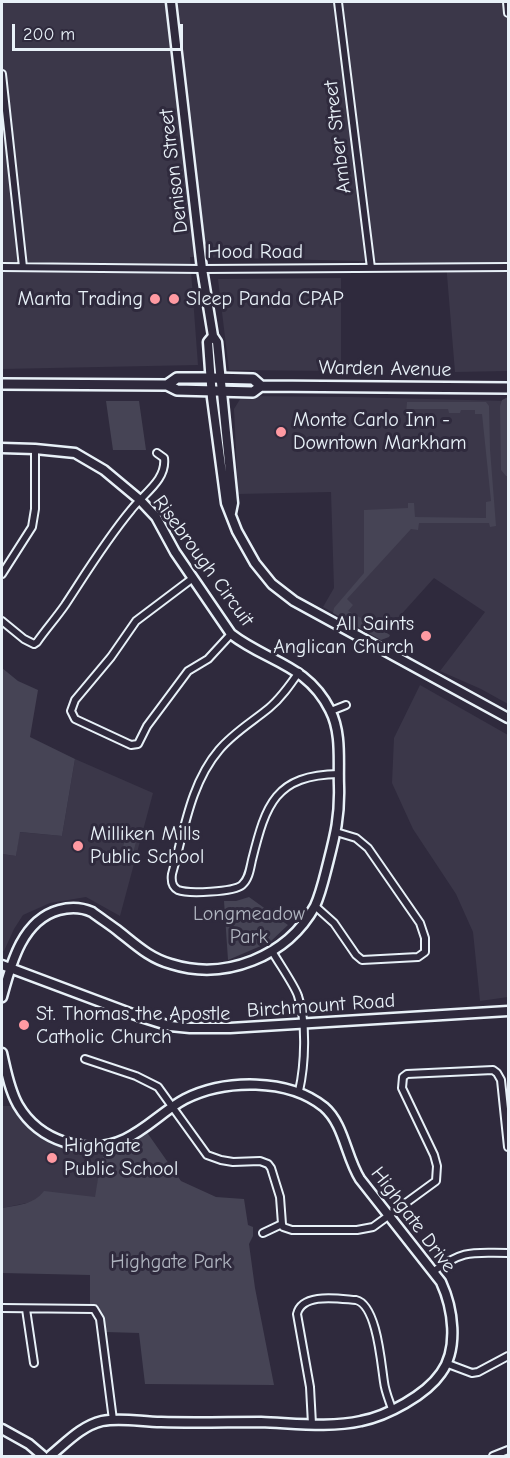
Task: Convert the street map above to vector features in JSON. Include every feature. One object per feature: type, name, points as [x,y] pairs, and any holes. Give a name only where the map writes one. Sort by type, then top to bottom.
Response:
[{"type":"main road","name":"Warden Avenue","points":[[167,385],[177,378],[253,380],[261,386],[508,388]]},
{"type":"main road","name":"Warden Avenue","points":[[2,384],[167,385],[177,390],[253,392],[261,386]]},
{"type":"street","name":"Denison Street","points":[[171,2],[202,269],[213,336],[218,342],[216,379],[226,503],[237,531],[255,563],[283,593],[508,718]]},
{"type":"street","name":"Amber Street","points":[[339,2],[371,268]]},
{"type":"street","points":[[507,2],[508,13]]},
{"type":"street","points":[[2,74],[23,267]]},
{"type":"street","name":"Hood Road","points":[[2,267],[202,269],[508,267]]},
{"type":"street","name":"Denison Street","points":[[217,391],[233,503],[231,513]]},
{"type":"street","name":"Risebrough Circuit","points":[[2,448],[75,453],[104,471],[140,500],[161,524],[175,552],[231,634],[298,672],[316,689],[331,711],[338,737],[340,813],[315,906],[301,925],[272,951],[257,960],[234,968],[189,969],[144,952],[92,912],[83,908],[65,908],[42,917],[34,924],[27,933],[11,969]]},
{"type":"street","points":[[2,574],[32,527],[35,509],[35,449]]},
{"type":"street","points":[[2,621],[28,642],[34,644],[38,642],[98,552],[164,472],[164,458],[157,453]]},
{"type":"street","points":[[192,578],[136,621],[111,657],[75,700],[71,711],[75,719],[131,746],[138,744],[147,726],[188,671],[214,653],[231,634]]},
{"type":"street","points":[[298,672],[271,706],[239,730],[210,762],[200,780],[190,808],[172,874],[173,886],[177,890],[191,892],[231,890],[242,885],[249,872],[265,819],[275,796],[290,783],[304,777],[339,774]]},
{"type":"street","points":[[331,711],[346,705]]},
{"type":"street","points":[[315,906],[334,922],[356,955],[362,960],[418,957],[425,952],[425,938],[415,915],[368,848],[356,838],[336,832]]},
{"type":"street","points":[[272,951],[296,992],[300,1005],[303,1069],[299,1091]]},
{"type":"street","name":"Birchmount Road","points":[[2,965],[138,1016],[170,1026],[190,1028],[230,1028],[508,1011]]},
{"type":"street","points":[[2,997],[11,969]]},
{"type":"street","name":"Highgate Drive","points":[[2,1053],[14,1095],[26,1117],[50,1136],[70,1144],[104,1146],[123,1140],[158,1119],[184,1099],[218,1086],[288,1088],[299,1091],[330,1113],[340,1131],[352,1166],[434,1271],[444,1289],[451,1326],[452,1345],[448,1364]]},
{"type":"street","points":[[85,1059],[136,1076],[158,1087],[207,1155],[227,1161],[260,1161],[268,1164],[272,1168],[280,1197],[283,1227],[292,1230],[357,1230],[374,1227],[438,1178],[434,1155],[402,1088],[403,1077],[407,1074],[493,1070],[501,1080],[508,1147]]},
{"type":"street","points":[[263,1233],[282,1224]]},
{"type":"street","points":[[434,1271],[459,1256],[488,1252],[508,1253]]},
{"type":"street","points":[[312,1424],[310,1387],[297,1314],[302,1304],[309,1300],[361,1301],[367,1309],[376,1332],[384,1382],[392,1409]]},
{"type":"street","points":[[2,1308],[94,1310],[100,1319],[113,1419]]},
{"type":"street","points":[[26,1309],[34,1363]]},
{"type":"street","points":[[50,1456],[89,1426],[113,1419],[312,1424],[362,1421],[392,1409],[427,1390],[448,1364],[472,1373],[508,1356]]},
{"type":"street","points":[[2,1429],[29,1443],[43,1456]]},
{"type":"street","points":[[493,1456],[508,1450]]},
{"type":"shaded area","points":[[2,2],[508,2],[508,371],[455,372],[446,263],[190,257],[198,365],[2,369]]},
{"type":"shaded area","points":[[341,278],[341,371],[229,370],[218,279]]},
{"type":"shaded area","points":[[242,396],[508,401],[508,704],[440,671],[485,612],[434,578],[380,638],[323,607],[334,588],[331,492],[238,494],[234,409]]},
{"type":"shaded area","points":[[420,685],[508,735],[508,997],[480,1001],[473,932],[456,894],[413,829],[392,783],[394,738]]},
{"type":"shaded area","name":"Milliken Mills Public School","points":[[75,759],[153,793],[120,916],[86,897],[50,903],[23,915],[4,951],[2,950],[2,854],[16,856],[19,832],[62,836]]},
{"type":"shaded area","name":"Highgate Public School","points":[[2,1106],[15,1106],[27,1126],[44,1139],[106,1149],[100,1166],[96,1197],[37,1199],[2,1208]]},
{"type":"green space","points":[[508,397],[508,476],[506,476],[501,470],[500,406],[502,400]]},
{"type":"green space","points":[[106,401],[139,401],[146,450],[113,450]]},
{"type":"green space","points":[[407,402],[486,402],[489,406],[496,526],[490,527],[489,523],[419,523],[418,530],[411,529],[347,599],[353,605],[348,611],[378,627],[380,624],[387,625],[385,632],[390,635],[381,640],[333,613],[334,608],[364,573],[364,510],[408,508],[408,503],[414,503],[415,517],[486,518],[486,502],[491,501],[482,414],[475,414],[475,410],[449,413],[448,409],[413,409],[412,414],[406,414]]},
{"type":"green space","points":[[2,668],[18,681],[38,690],[30,737],[75,759],[62,836],[20,832],[16,856],[2,854]]},
{"type":"green space","points":[[126,836],[137,838],[132,857],[121,854]]},
{"type":"green space","name":"Longmeadow Park","points":[[249,897],[288,925],[270,942],[228,960],[224,901],[236,901]]},
{"type":"green space","name":"Highgate Park","points":[[146,1131],[181,1181],[216,1197],[244,1199],[248,1225],[253,1227],[253,1236],[249,1244],[274,1385],[145,1384],[139,1333],[106,1332],[101,1312],[90,1306],[90,1275],[2,1273],[2,1208],[30,1202],[44,1191],[95,1197],[100,1166],[106,1149],[128,1142]]},
{"type":"place","name":"Manta Trading","points":[[155,299]]},
{"type":"place","name":"Sleep Panda CPAP","points":[[174,299]]},
{"type":"place","name":"Monte Carlo Inn - Downtown Markham","points":[[281,432]]},
{"type":"place","name":"All Saints Anglican Church","points":[[426,636]]},
{"type":"place","name":"Milliken Mills Public School","points":[[78,846]]},
{"type":"place","name":"St. Thomas the Apostle Catholic Church","points":[[24,1025]]},
{"type":"place","name":"Highgate Public School","points":[[52,1158]]}]
